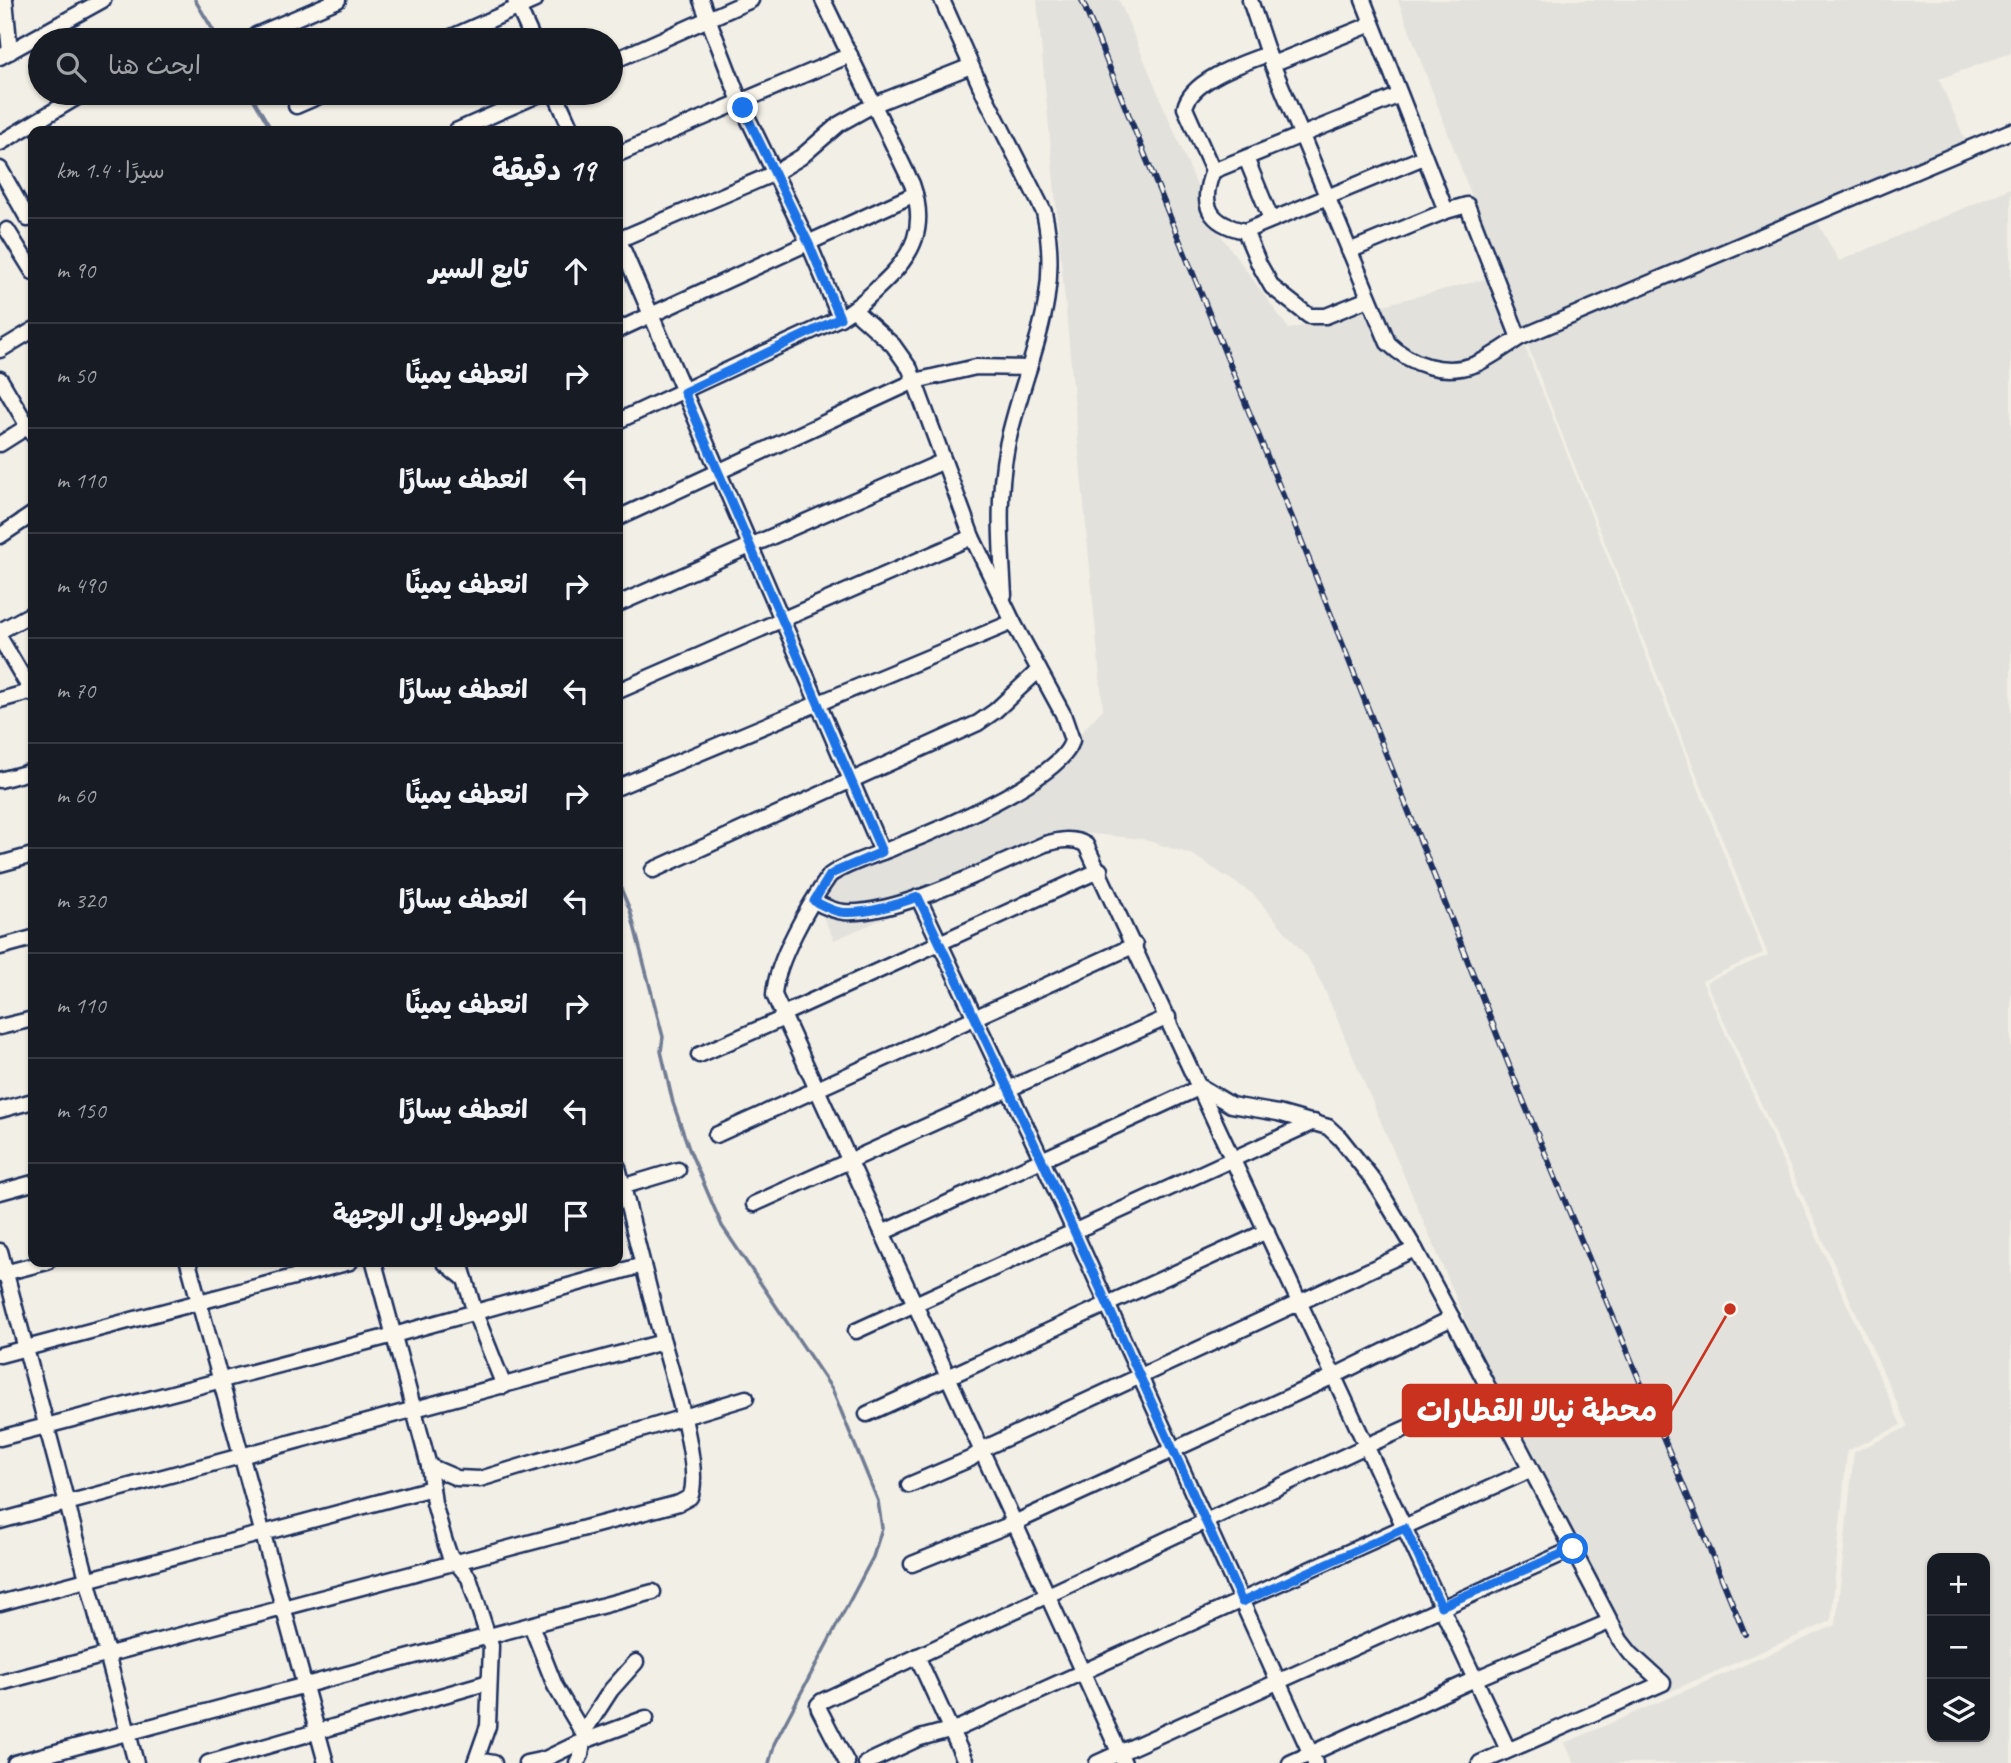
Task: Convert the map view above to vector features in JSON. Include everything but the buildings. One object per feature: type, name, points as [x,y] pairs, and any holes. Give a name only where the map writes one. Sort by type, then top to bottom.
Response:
[{"type":"street","points":[[5,0],[5,54],[28,41]]},
{"type":"street","points":[[52,28],[103,0]]},
{"type":"street","points":[[272,28],[338,0]]},
{"type":"street","points":[[469,28],[517,4],[536,0]]},
{"type":"street","points":[[701,0],[741,104],[809,244],[840,318]]},
{"type":"street","points":[[623,57],[751,0]]},
{"type":"street","points":[[623,419],[854,310],[894,273],[915,244],[918,228],[915,194],[875,104],[823,0]]},
{"type":"street","points":[[942,0],[1010,149],[1044,212],[1047,226],[1050,269],[1045,316],[1007,447],[1000,537],[1005,604]]},
{"type":"street","points":[[1250,0],[1270,59],[1388,343],[1400,355],[1429,368],[1461,368],[1477,364],[1519,338],[2011,131]]},
{"type":"street","points":[[1363,0],[1446,211]]},
{"type":"street","points":[[517,4],[528,28]]},
{"type":"street","points":[[1372,24],[1270,59],[1228,70],[1198,88],[1187,99],[1185,108],[1213,171],[1206,189],[1208,205],[1212,213],[1227,227],[1245,231],[1424,157]]},
{"type":"street","points":[[623,152],[741,104],[850,55]]},
{"type":"street","points":[[623,237],[775,173],[801,157],[839,124],[875,104],[971,66]]},
{"type":"street","points":[[1213,171],[1399,94]]},
{"type":"street","points":[[29,126],[64,105]]},
{"type":"street","points":[[467,126],[515,105]]},
{"type":"street","points":[[560,105],[570,126]]},
{"type":"street","points":[[0,143],[28,126]]},
{"type":"street","points":[[1246,158],[1271,219]]},
{"type":"street","points":[[0,169],[28,212]]},
{"type":"street","points":[[623,328],[915,194]]},
{"type":"street","points":[[1349,251],[1467,205],[1519,338]]},
{"type":"street","points":[[28,219],[4,233],[28,265]]},
{"type":"street","points":[[1245,231],[1272,287],[1309,316],[1326,316],[1368,299]]},
{"type":"street","points":[[623,251],[882,852]]},
{"type":"street","points":[[854,310],[893,345],[910,369],[972,537],[1071,733],[1072,745],[1062,759],[1042,776],[1009,794],[830,875],[790,946],[776,981],[774,995],[1121,1758]]},
{"type":"street","points":[[0,350],[28,333]]},
{"type":"street","points":[[623,516],[915,381],[976,368],[1029,368]]},
{"type":"street","points":[[0,380],[28,423]]},
{"type":"street","points":[[0,444],[28,430]]},
{"type":"street","points":[[623,602],[944,461]]},
{"type":"street","points":[[0,536],[28,517]]},
{"type":"street","points":[[623,689],[972,537]]},
{"type":"street","points":[[0,631],[28,615]]},
{"type":"street","points":[[623,785],[1013,622]]},
{"type":"street","points":[[0,638],[28,684]]},
{"type":"street","points":[[653,870],[978,723],[991,715],[1039,670]]},
{"type":"street","points":[[0,700],[28,693]]},
{"type":"street","points":[[0,780],[28,772]]},
{"type":"street","points":[[814,901],[832,910],[853,912],[897,904],[1055,841],[1066,839],[1084,843],[1100,870],[1508,1750]]},
{"type":"street","points":[[0,864],[28,856]]},
{"type":"street","points":[[699,1055],[1100,870]]},
{"type":"street","points":[[918,897],[1042,1160],[1313,1758]]},
{"type":"street","points":[[0,947],[28,939]]},
{"type":"street","points":[[716,1135],[1135,945]]},
{"type":"street","points":[[754,1204],[1168,1017]]},
{"type":"street","points":[[0,1027],[28,1020]]},
{"type":"street","points":[[1200,1087],[1231,1105],[1278,1113],[1328,1128],[1340,1138],[1374,1181],[1452,1318],[1609,1622],[1631,1654],[1663,1683],[1480,1763]]},
{"type":"street","points":[[882,1233],[1200,1087]]},
{"type":"street","points":[[0,1110],[28,1102]]},
{"type":"street","points":[[856,1332],[1314,1122]]},
{"type":"street","points":[[623,1186],[678,1170]]},
{"type":"street","points":[[0,1192],[28,1184]]},
{"type":"street","points":[[0,1683],[688,1499],[693,1490],[683,1416],[623,1197]]},
{"type":"street","points":[[867,1414],[1267,1231]]},
{"type":"street","points":[[909,1485],[1415,1249]]},
{"type":"street","points":[[0,1251],[3,1273],[47,1426],[136,1763]]},
{"type":"street","points":[[0,1438],[394,1335],[643,1265]]},
{"type":"street","points":[[3,1273],[28,1267]]},
{"type":"street","points":[[189,1267],[326,1763]]},
{"type":"street","points":[[0,1356],[331,1267]]},
{"type":"street","points":[[375,1267],[429,1466],[443,1539],[449,1554],[469,1578],[489,1636],[492,1652],[488,1726],[475,1761],[494,1763]]},
{"type":"street","points":[[450,1267],[465,1279]]},
{"type":"street","points":[[461,1267],[475,1312],[504,1386]]},
{"type":"street","points":[[912,1564],[1014,1523],[1335,1376],[1452,1318]]},
{"type":"street","points":[[0,1521],[663,1342]]},
{"type":"street","points":[[847,1763],[819,1710],[819,1703],[1205,1521],[1490,1391]]},
{"type":"street","points":[[429,1466],[457,1478],[480,1479],[746,1398]]},
{"type":"street","points":[[866,1763],[914,1740],[952,1731],[1530,1470]]},
{"type":"street","points":[[0,1603],[261,1531],[432,1488]]},
{"type":"street","points":[[1097,1763],[1121,1758],[1278,1681],[1573,1549]]},
{"type":"street","points":[[15,1763],[653,1592]]},
{"type":"street","points":[[1290,1763],[1313,1758],[1475,1679],[1609,1622]]},
{"type":"street","points":[[531,1625],[583,1751]]},
{"type":"street","points":[[917,1656],[967,1763]]},
{"type":"street","points":[[583,1751],[611,1690],[636,1662]]},
{"type":"street","points":[[208,1763],[489,1682]]},
{"type":"street","points":[[526,1763],[583,1751],[646,1718]]},
{"type":"shaded area","points":[[1037,0],[1119,0],[1214,226],[1289,329],[1497,276],[1763,953],[1702,981],[1901,1425],[1847,1451],[1831,1621],[1655,1698],[1472,1335],[1323,986],[1308,958],[1253,894],[1193,855],[1142,839],[1082,833],[834,940],[811,891],[1027,791],[1103,709]]},
{"type":"shaded area","points":[[1398,0],[2011,0],[2011,53],[1939,79],[1966,142],[1809,207],[1839,261],[2011,188],[2011,1763],[1574,1763],[1565,1743],[1836,1625],[1854,1452],[1908,1427],[1706,982],[1768,955],[1543,386]]},
{"type":"waterway","points":[[195,0],[212,28]]},
{"type":"waterway","points":[[257,105],[269,126]]},
{"type":"waterway","points":[[623,894],[630,910],[663,1037],[661,1051],[673,1103],[689,1149],[722,1226],[832,1389],[878,1501],[882,1528],[873,1557],[775,1742],[769,1763]]},
{"type":"railway","points":[[1082,0],[1312,567],[1520,1093],[1745,1634]]},
{"type":"place","name":"محطة نيالا القطارات","points":[[1730,1309]]},
{"type":"route","points":[[743,108],[809,244],[840,318],[684,392],[882,852],[830,875],[814,901],[832,910],[853,912],[918,897],[1042,1160],[1242,1602],[1405,1528],[1441,1606],[1573,1549]]}]
